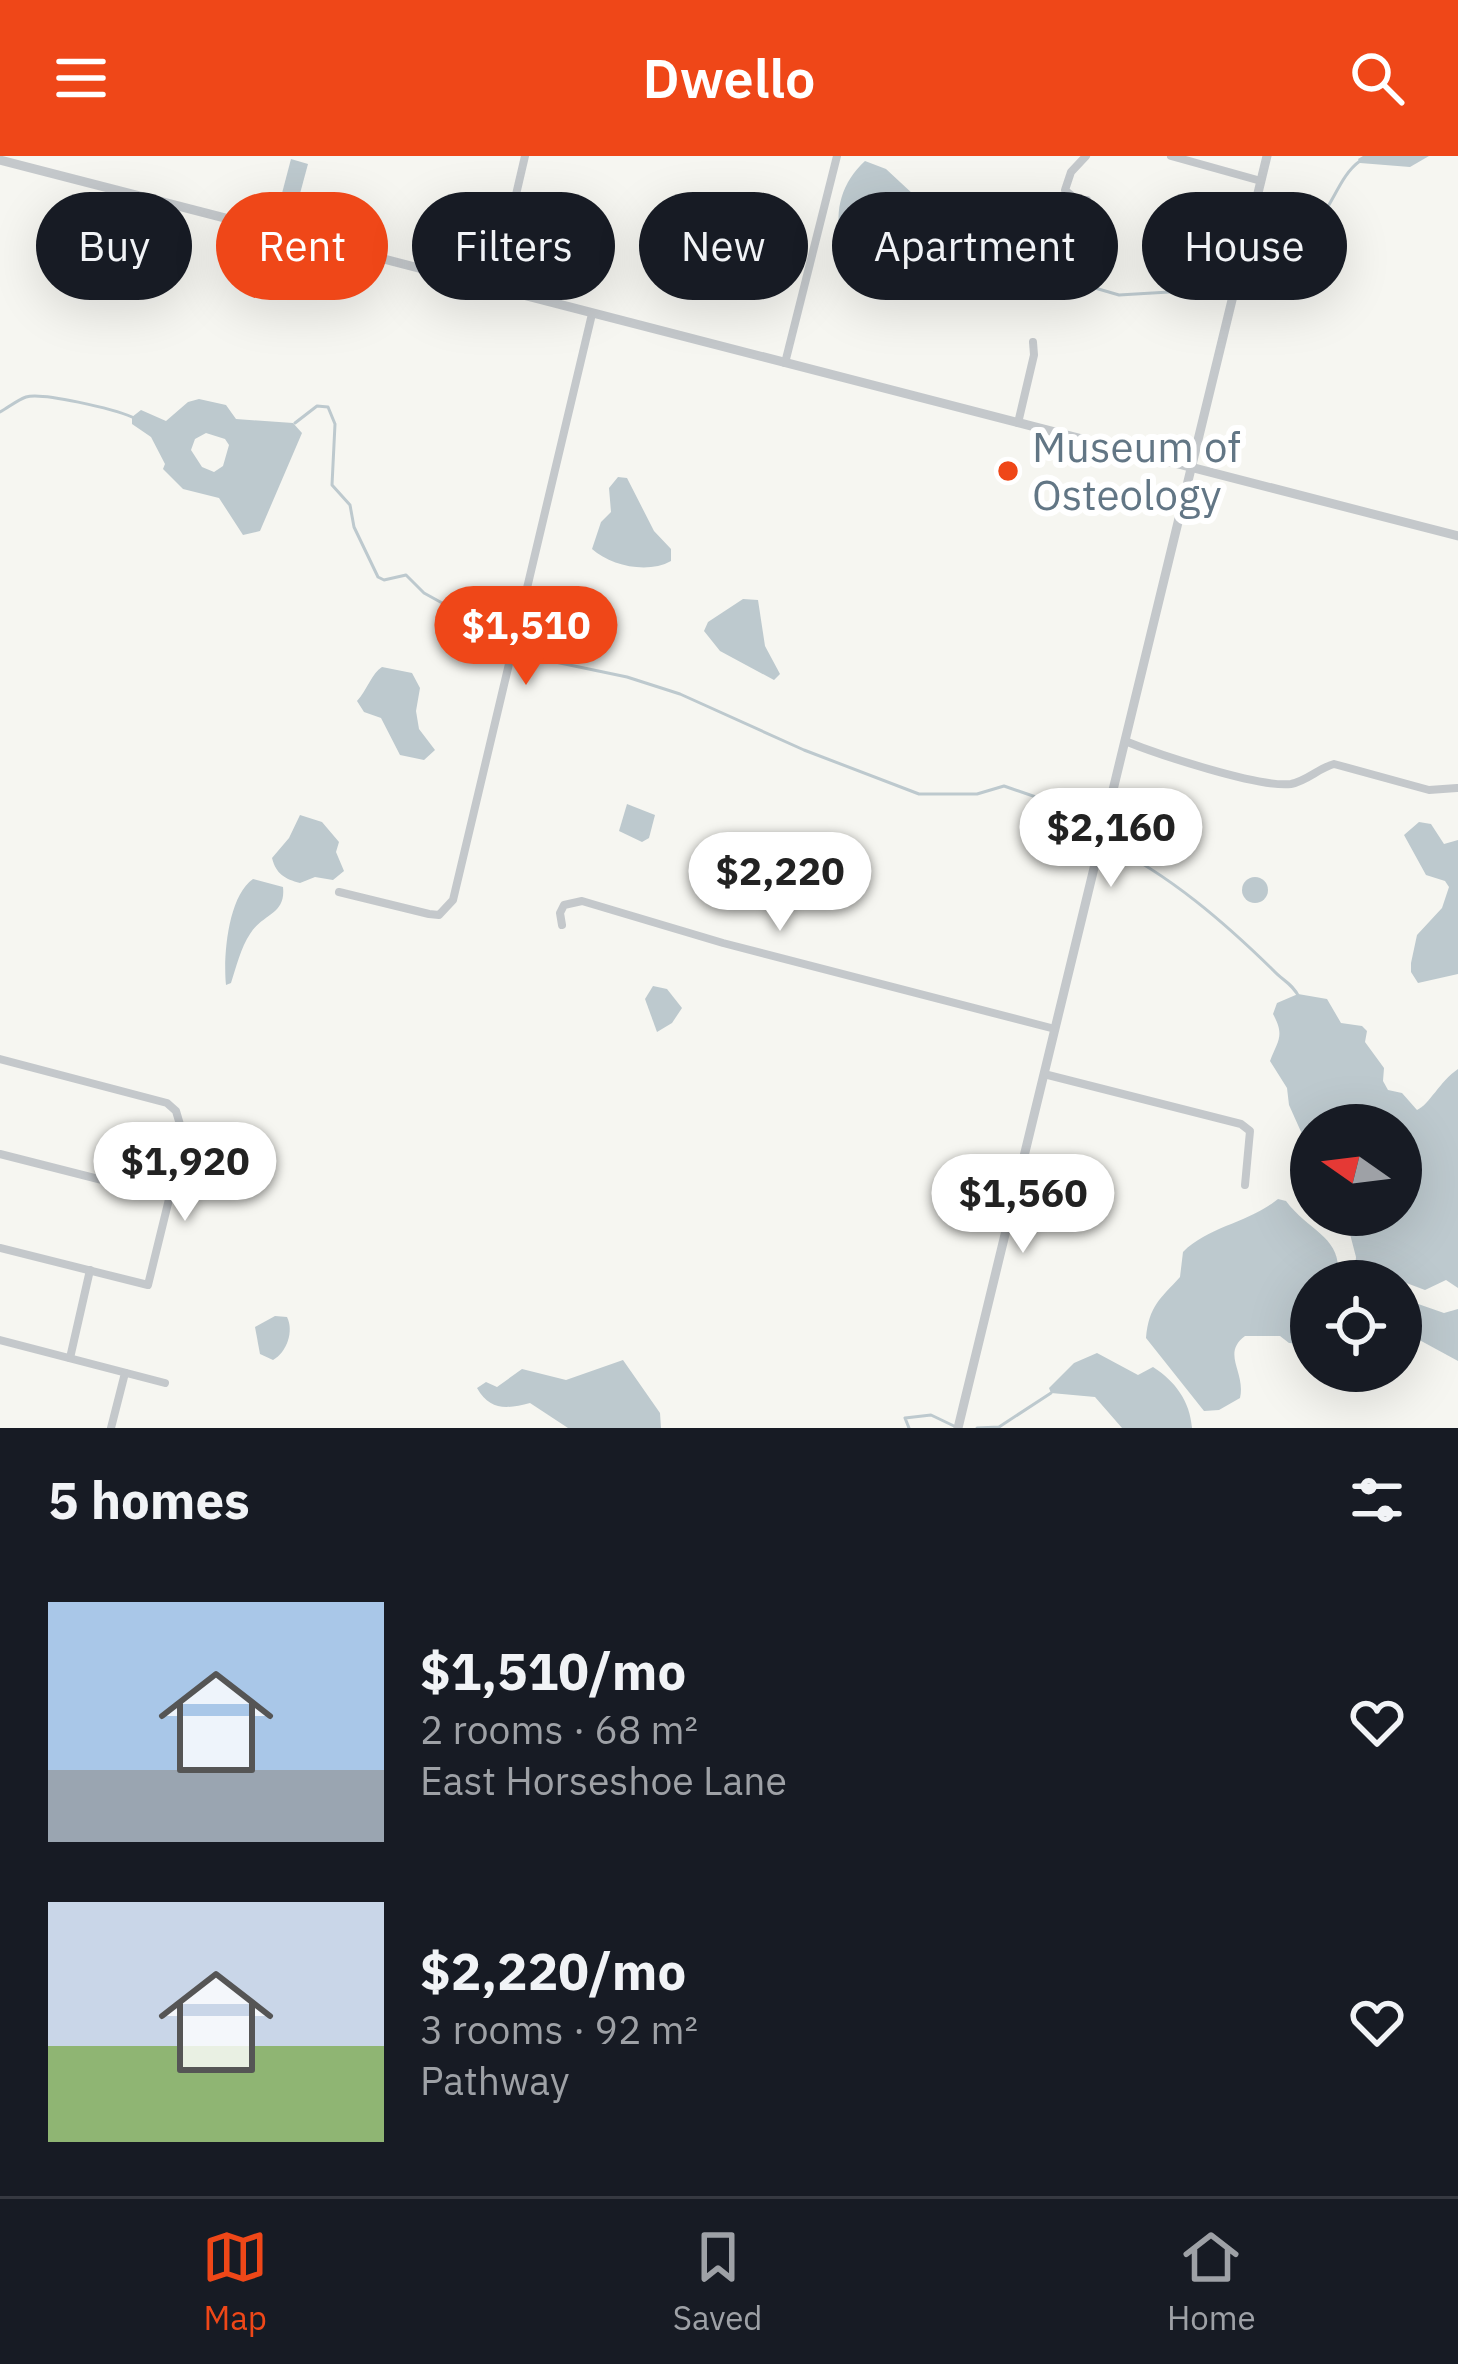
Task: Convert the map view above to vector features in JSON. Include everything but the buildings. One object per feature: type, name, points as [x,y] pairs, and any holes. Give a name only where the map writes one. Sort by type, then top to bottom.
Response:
[{"type":"street","points":[[517,192],[525,156]]},
{"type":"street","points":[[785,364],[837,156]]},
{"type":"street","points":[[1067,192],[1071,172],[1086,156]]},
{"type":"street","points":[[1171,156],[1261,181]]},
{"type":"street","points":[[958,1428],[1267,156]]},
{"type":"street","points":[[0,160],[412,268]]},
{"type":"street","points":[[537,300],[1458,536]]},
{"type":"street","points":[[339,892],[439,915],[453,900],[592,314]]},
{"type":"street","points":[[1018,424],[1034,342]]},
{"type":"street","points":[[1125,741],[1280,784],[1334,764],[1429,790],[1457,788]]},
{"type":"street","points":[[562,925],[564,904],[581,901],[1055,1029]]},
{"type":"street","points":[[0,1059],[167,1103],[183,1125],[181,1153],[148,1285],[0,1248]]},
{"type":"street","points":[[1044,1074],[1241,1124],[1250,1131],[1245,1185]]},
{"type":"street","points":[[0,1154],[169,1198]]},
{"type":"street","points":[[70,1358],[90,1270]]},
{"type":"street","points":[[0,1340],[165,1383]]},
{"type":"street","points":[[111,1428],[125,1373]]},
{"type":"shaded area","points":[[1363,156],[1429,156],[1410,167],[1360,163]]},
{"type":"shaded area","points":[[291,159],[308,164],[300,192],[282,192]]},
{"type":"shaded area","points":[[865,161],[886,169],[911,192],[844,192]]},
{"type":"shaded area","points":[[199,399],[226,405],[236,419],[293,423],[302,433],[260,531],[243,535],[219,498],[183,489],[163,469],[165,464],[151,437],[132,424],[132,417],[141,410],[166,421],[188,402]],"holes":[[[206,433],[229,445],[223,466],[214,472],[202,467],[191,450],[195,439]]]},
{"type":"shaded area","points":[[618,477],[627,478],[654,531],[671,549],[671,561],[652,567],[630,566],[592,549],[601,522],[611,512],[609,488]]},
{"type":"shaded area","points":[[743,599],[758,600],[765,646],[780,674],[774,680],[720,651],[704,631],[708,622]]},
{"type":"shaded area","points":[[382,667],[412,673],[420,688],[419,729],[435,750],[424,760],[400,755],[381,718],[364,712],[357,701]]},
{"type":"shaded area","points":[[627,804],[655,815],[649,838],[642,842],[619,831]]},
{"type":"shaded area","points":[[300,815],[322,822],[339,842],[336,852],[344,871],[333,880],[315,877],[300,883],[276,868],[272,858]]},
{"type":"shaded area","points":[[1419,822],[1431,824],[1444,844],[1458,840],[1458,974],[1418,983],[1411,972],[1417,935],[1442,908],[1449,887],[1426,875],[1404,835]]},
{"type":"shaded area","points":[[812,863],[831,864],[840,878],[837,891],[806,908],[799,901],[782,905],[771,899],[768,895],[775,885]]},
{"type":"shaded area","points":[[1255,877],[1268,890],[1255,903],[1242,890]]},
{"type":"shaded area","points":[[253,879],[283,887],[283,896],[277,909],[250,934],[231,983],[226,985],[233,913]]},
{"type":"shaded area","points":[[653,986],[667,989],[682,1008],[672,1023],[657,1032],[645,999]]},
{"type":"shaded area","points":[[1298,994],[1327,999],[1341,1023],[1367,1031],[1365,1042],[1384,1068],[1388,1090],[1402,1093],[1412,1104],[1290,1107],[1287,1088],[1270,1061],[1279,1038],[1273,1014],[1277,1003]]},
{"type":"shaded area","points":[[1458,1069],[1458,1288],[1446,1280],[1422,1289],[1422,1260],[1356,1257],[1350,1236],[1422,1236],[1422,1106]]},
{"type":"shaded area","points":[[1278,1199],[1286,1201],[1290,1236],[1324,1236],[1337,1260],[1290,1260],[1290,1343],[1280,1336],[1245,1336],[1234,1357],[1240,1398],[1219,1410],[1204,1411],[1146,1338],[1150,1318],[1180,1277],[1183,1252],[1205,1236]]},
{"type":"shaded area","points":[[1422,1305],[1444,1313],[1458,1309],[1458,1361],[1422,1341]]},
{"type":"shaded area","points":[[275,1316],[287,1317],[290,1328],[285,1347],[273,1360],[260,1354],[255,1327]]},
{"type":"shaded area","points":[[1097,1353],[1138,1375],[1153,1367],[1161,1373],[1185,1401],[1192,1428],[1122,1428],[1095,1397],[1051,1393],[1049,1388],[1074,1363]]},
{"type":"shaded area","points":[[623,1360],[660,1413],[661,1428],[568,1428],[530,1403],[493,1404],[477,1388],[486,1382],[497,1387],[522,1369],[566,1380]]},
{"type":"waterway","points":[[1336,192],[1360,161]]},
{"type":"waterway","points":[[1118,295],[1142,294]]},
{"type":"waterway","points":[[0,412],[34,396],[132,417]]},
{"type":"waterway","points":[[295,423],[317,406],[328,407],[335,424],[332,485],[350,505],[354,527],[378,577],[406,575],[424,593],[482,625],[495,647],[507,651]]},
{"type":"waterway","points":[[517,654],[627,677],[680,694],[804,750],[919,794],[977,794],[1004,786],[1065,807],[1069,820],[1090,839]]},
{"type":"waterway","points":[[1108,845],[1196,901],[1299,997]]},
{"type":"waterway","points":[[977,1428],[999,1427],[1051,1393]]},
{"type":"waterway","points":[[909,1428],[905,1418],[931,1415],[954,1426]]},
{"type":"place","name":"Museum of Osteology","points":[[1008,471]]}]
